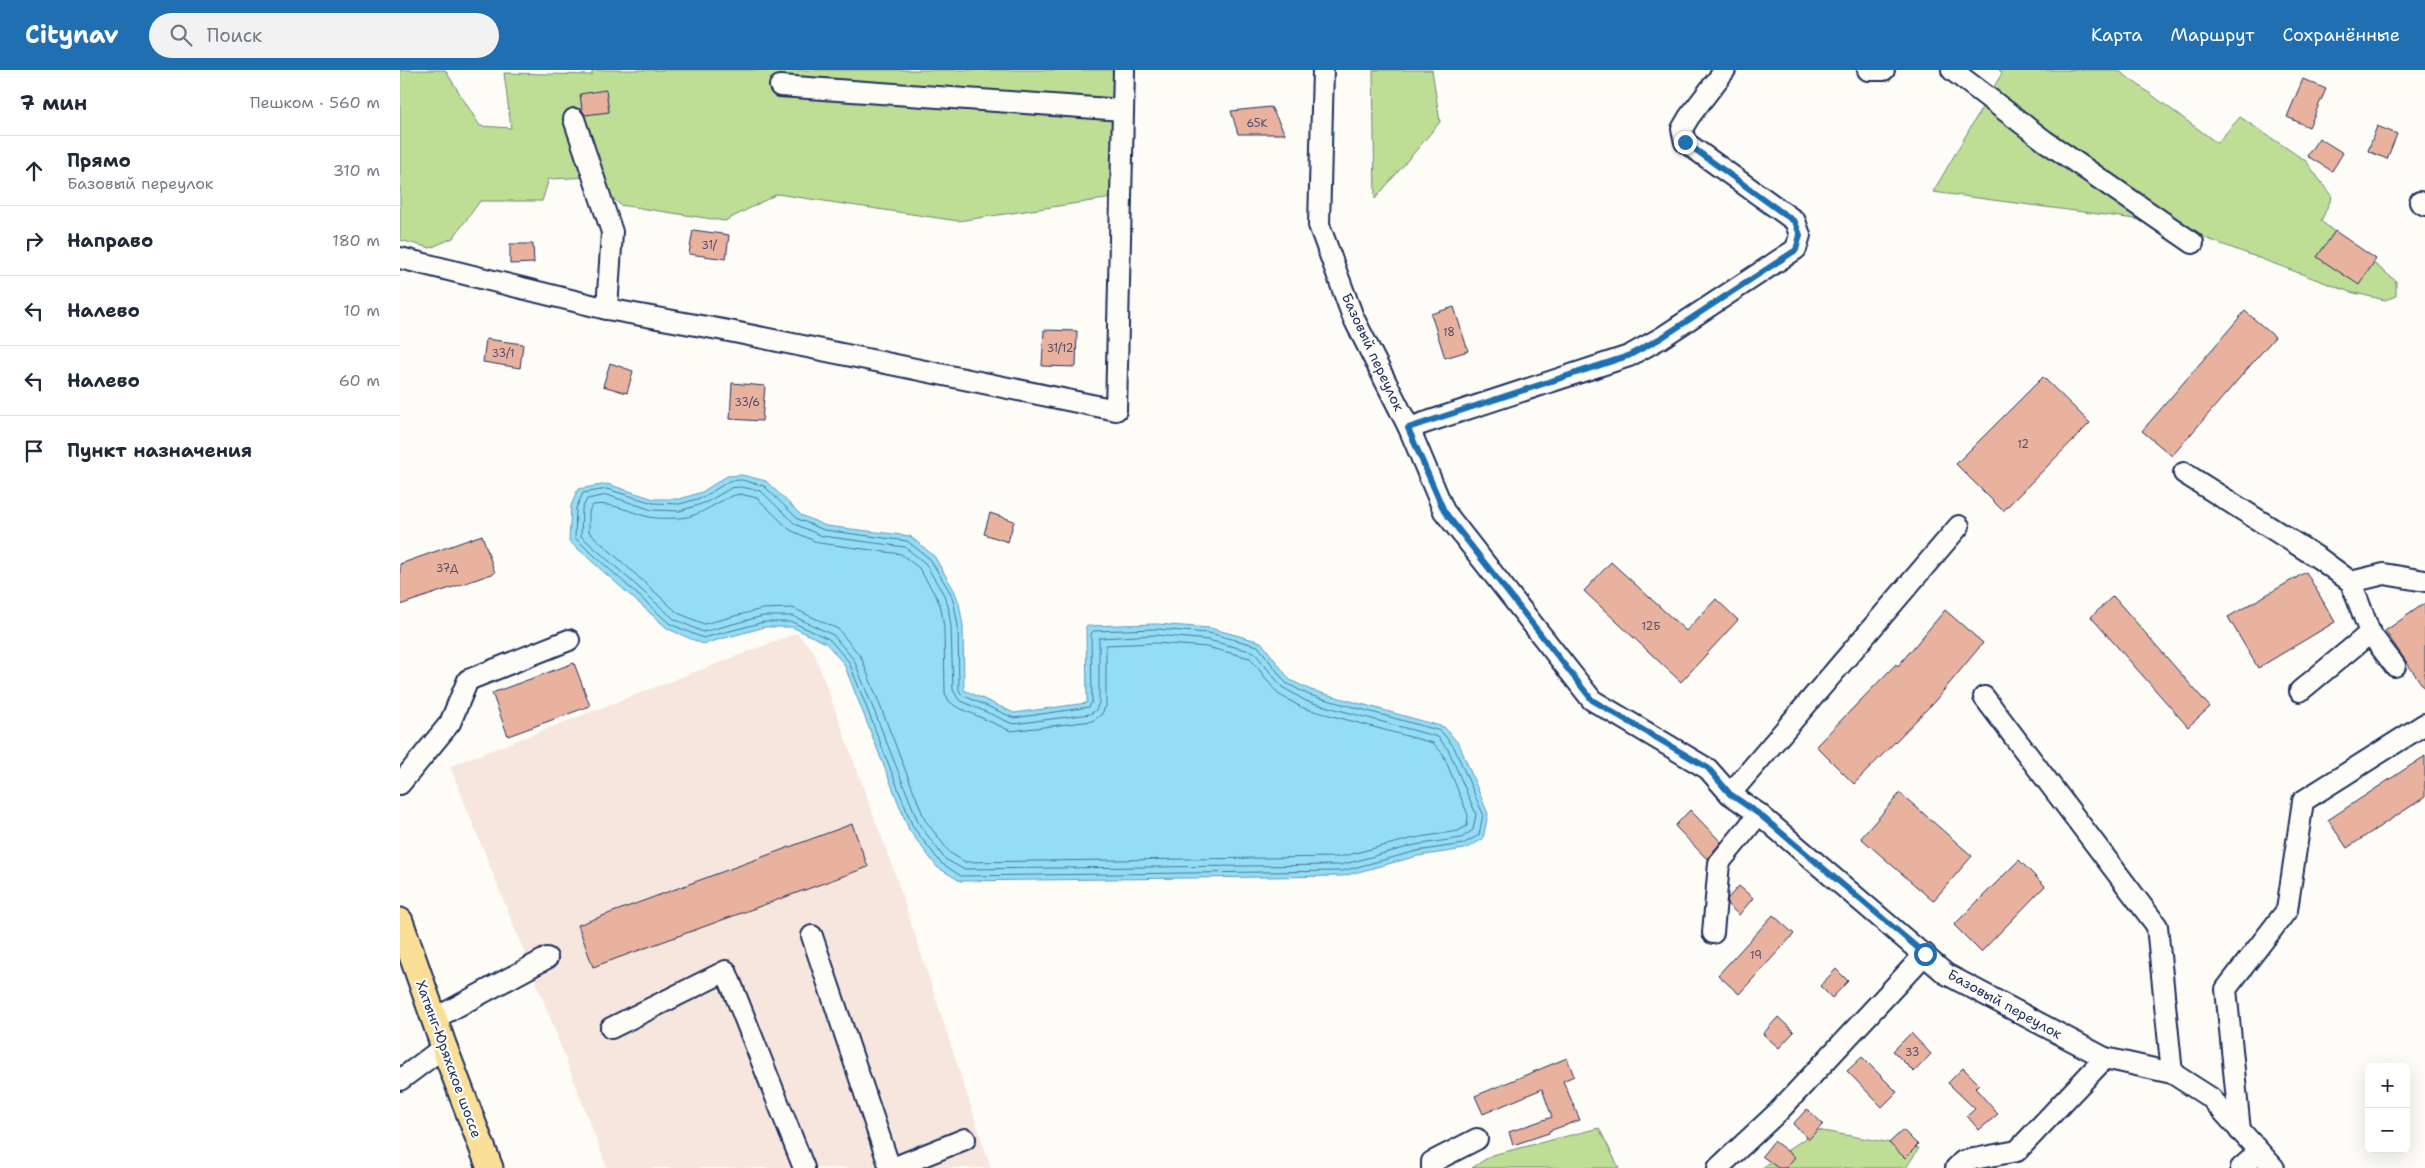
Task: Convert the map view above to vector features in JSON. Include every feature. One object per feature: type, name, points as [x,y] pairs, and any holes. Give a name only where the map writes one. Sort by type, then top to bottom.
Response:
[{"type":"main road","name":"Хатынг-Юряхское шоссе","points":[[400,921],[405,954],[434,1019],[490,1168]]},
{"type":"street","points":[[400,258],[606,309],[728,331],[1116,410],[1124,70]]},
{"type":"street","name":"Базовый переулок","points":[[1323,70],[1318,225],[1353,316],[1408,428],[1444,511],[1592,700],[1708,768],[1730,794],[1759,814],[1925,954],[1946,974],[2105,1058],[2172,1073],[2211,1098],[2274,1168]]},
{"type":"street","points":[[1408,428],[1628,356],[1661,338],[1796,250],[1800,235],[1795,222],[1685,142],[1682,129],[1688,117],[1725,70]]},
{"type":"street","points":[[1868,70],[1884,70]]},
{"type":"street","points":[[1952,70],[2045,141],[2193,243]]},
{"type":"street","points":[[780,86],[1123,110]]},
{"type":"street","points":[[574,119],[612,232],[606,309]]},
{"type":"street","points":[[2184,473],[2320,559],[2351,582],[2370,633],[2395,666]]},
{"type":"street","points":[[1730,794],[1959,526]]},
{"type":"street","points":[[2351,582],[2384,574],[2425,581]]},
{"type":"street","points":[[2300,691],[2370,633]]},
{"type":"street","points":[[400,784],[450,723],[468,680],[569,640]]},
{"type":"street","points":[[1984,697],[2157,926],[2172,1073]]},
{"type":"street","points":[[2240,1131],[2226,989],[2287,910],[2303,801],[2425,724]]},
{"type":"street","points":[[1713,933],[1719,863],[1759,814]]},
{"type":"street","points":[[812,936],[891,1168],[965,1139]]},
{"type":"street","points":[[1718,1168],[1778,1112],[1925,954]]},
{"type":"street","points":[[434,1019],[547,958]]},
{"type":"street","points":[[611,1028],[726,972],[804,1168]]},
{"type":"street","points":[[400,1080],[444,1047]]},
{"type":"street","points":[[1956,1168],[1963,1161],[2018,1151],[2105,1058]]},
{"type":"street","points":[[1432,1168],[1432,1162],[1477,1139]]},
{"type":"street","points":[[2242,1168],[2259,1152]]},
{"type":"shaded area","points":[[797,633],[814,652],[896,877],[991,1168],[607,1168],[544,1002],[450,766]]},
{"type":"green space","points":[[400,70],[445,70],[480,126],[511,128],[504,73],[592,75],[592,70],[1115,70],[1112,198],[958,221],[777,194],[725,221],[620,205],[592,177],[549,179],[542,201],[480,201],[453,238],[430,248],[400,240]]},
{"type":"green space","points":[[1373,70],[1432,70],[1440,122],[1375,199]]},
{"type":"green space","points":[[1999,70],[2118,70],[2217,143],[2240,117],[2306,161],[2332,197],[2321,221],[2396,281],[2396,296],[2385,300],[2350,292],[2165,223],[1933,192],[2002,73]]},
{"type":"green space","points":[[1599,1128],[1619,1168],[1472,1168],[1492,1155]]},
{"type":"green space","points":[[1817,1130],[1919,1148],[1906,1168],[1762,1168]]},
{"type":"water","points":[[742,475],[766,481],[801,515],[826,526],[910,536],[934,556],[954,590],[959,603],[963,626],[964,690],[1014,713],[1087,703],[1086,626],[1156,624],[1210,628],[1261,642],[1290,680],[1311,690],[1444,727],[1459,744],[1488,814],[1483,839],[1465,849],[1418,856],[1343,876],[960,881],[937,867],[909,830],[844,664],[826,643],[792,627],[765,627],[703,644],[668,629],[569,541],[571,506],[578,489],[607,484],[654,499],[680,499],[702,492],[727,476]]},
{"type":"building","points":[[2303,79],[2326,89],[2309,127],[2287,117]]},
{"type":"building","points":[[606,90],[609,112],[585,115],[582,110],[580,94]]},
{"type":"building","points":[[1271,107],[1285,134],[1238,134],[1231,111]]},
{"type":"building","points":[[2377,126],[2397,134],[2387,159],[2368,151]]},
{"type":"building","points":[[2319,138],[2343,153],[2332,171],[2307,156]]},
{"type":"building","points":[[693,230],[729,235],[726,259],[689,254]]},
{"type":"building","points":[[2335,231],[2376,259],[2359,285],[2317,257]]},
{"type":"building","points":[[510,244],[533,244],[534,263],[510,264]]},
{"type":"building","points":[[1454,307],[1468,351],[1445,358],[1431,314]]},
{"type":"building","points":[[2245,311],[2275,337],[2172,456],[2142,431]]},
{"type":"building","points":[[1044,330],[1077,331],[1076,367],[1042,366]]},
{"type":"building","points":[[486,339],[523,344],[520,368],[483,362]]},
{"type":"building","points":[[610,363],[633,371],[627,393],[603,386]]},
{"type":"building","points":[[2043,377],[2090,423],[2003,511],[1956,464]]},
{"type":"building","points":[[732,383],[765,386],[762,421],[730,419]]},
{"type":"building","points":[[990,513],[1014,521],[1008,542],[984,534]]},
{"type":"building","points":[[482,535],[495,573],[400,605],[400,564]]},
{"type":"building","points":[[1611,562],[1686,631],[1716,599],[1738,620],[1681,682],[1584,591]]},
{"type":"building","points":[[2306,572],[2335,622],[2258,668],[2228,617]]},
{"type":"building","points":[[2113,596],[2210,707],[2188,727],[2091,617]]},
{"type":"building","points":[[2425,603],[2425,689],[2385,631]]},
{"type":"building","points":[[1945,610],[1983,643],[1934,702],[1854,784],[1816,746],[1896,664],[1898,666]]},
{"type":"building","points":[[574,663],[590,706],[508,736],[492,693]]},
{"type":"building","points":[[2425,756],[2425,797],[2347,848],[2328,820]]},
{"type":"building","points":[[1900,793],[1972,856],[1933,901],[1861,838]]},
{"type":"building","points":[[1690,810],[1721,842],[1707,859],[1675,826]]},
{"type":"building","points":[[852,824],[868,867],[593,967],[578,925]]},
{"type":"building","points":[[2019,860],[2045,886],[1981,952],[1954,925]]},
{"type":"building","points":[[1739,886],[1753,898],[1739,915],[1727,904],[1728,898]]},
{"type":"building","points":[[1773,915],[1794,934],[1739,994],[1718,975]]},
{"type":"building","points":[[1836,969],[1848,981],[1832,998],[1820,986]]},
{"type":"building","points":[[1778,1017],[1794,1032],[1779,1048],[1763,1034]]},
{"type":"building","points":[[1911,1033],[1931,1054],[1914,1072],[1893,1051]]},
{"type":"building","points":[[1862,1057],[1897,1092],[1882,1107],[1847,1071]]},
{"type":"building","points":[[1567,1058],[1574,1076],[1563,1081],[1580,1120],[1513,1145],[1509,1132],[1552,1117],[1542,1089],[1483,1114],[1475,1096]]},
{"type":"building","points":[[1963,1068],[1979,1084],[1975,1088],[1998,1114],[1979,1130],[1967,1116],[1975,1109],[1948,1083]]},
{"type":"building","points":[[1807,1109],[1823,1124],[1809,1139],[1793,1124]]},
{"type":"building","points":[[1903,1130],[1918,1145],[1905,1158],[1889,1143]]},
{"type":"building","points":[[1774,1141],[1795,1157],[1786,1168],[1778,1168],[1762,1156]]},
{"type":"route","points":[[1685,142],[1795,222],[1800,235],[1796,250],[1661,338],[1628,356],[1408,428],[1444,511],[1592,700],[1708,768],[1730,794],[1759,814],[1925,954]]}]
